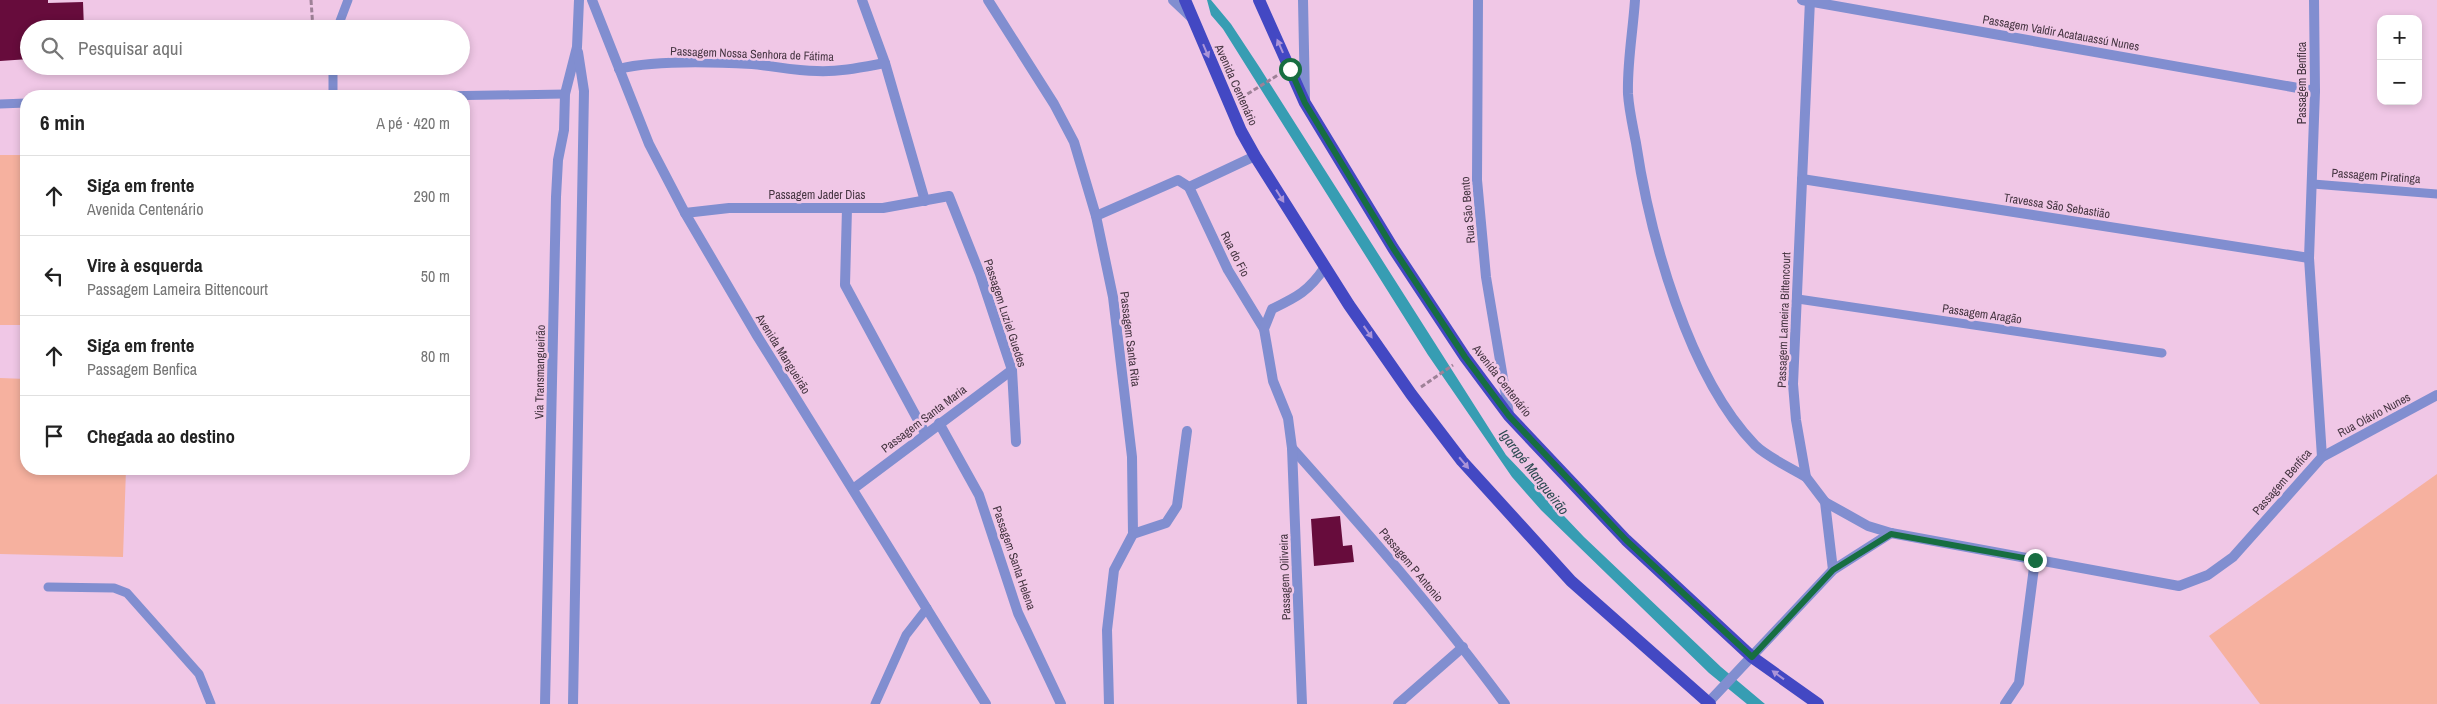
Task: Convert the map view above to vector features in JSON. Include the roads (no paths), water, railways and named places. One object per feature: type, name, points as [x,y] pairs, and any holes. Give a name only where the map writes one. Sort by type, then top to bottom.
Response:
[{"type":"main road","name":"Avenida Centenário","points":[[1185,0],[1241,132],[1325,267],[1411,394],[1462,461],[1570,582],[1710,702]]},
{"type":"main road","name":"Avenida Centenário","points":[[1259,0],[1305,103],[1393,248],[1465,357],[1509,416],[1626,540],[1748,661],[1818,704]]},
{"type":"street","name":"Via Transmangueirão","points":[[573,704],[584,91],[577,44],[579,0]]},
{"type":"street","name":"Avenida Mangueirão","points":[[592,0],[649,144],[685,212],[756,334],[986,704]]},
{"type":"street","points":[[862,0],[885,63],[925,201]]},
{"type":"street","name":"Passagem Santa Rita","points":[[988,0],[1054,104],[1074,142],[1096,216],[1113,297],[1129,438],[1133,534]]},
{"type":"street","points":[[1173,0],[1192,19]]},
{"type":"street","points":[[1303,0],[1305,103]]},
{"type":"street","name":"Rua São Bento","points":[[1478,0],[1477,180],[1486,278],[1509,416]]},
{"type":"street","points":[[1635,0],[1628,94],[1642,185],[1662,260],[1682,321],[1711,382],[1730,413],[1751,440],[1756,446],[1806,477]]},
{"type":"street","name":"Passagem Lameira Bittencourt","points":[[1807,0],[1798,299],[1793,384],[1796,420],[1806,477],[1825,502]]},
{"type":"street","name":"Passagem Valdir Acatauassú Nunes","points":[[1807,0],[2315,91]]},
{"type":"street","name":"Passagem Benfica","points":[[1825,502],[1868,526],[1891,534],[2179,586],[2208,575],[2233,557],[2322,457],[2309,258],[2315,91],[2314,0]]},
{"type":"street","name":"Via Transmangueirão","points":[[545,704],[556,197],[558,160],[564,130],[564,94],[577,44]]},
{"type":"street","name":"Passagem Nossa Senhora de Fátima","points":[[619,69],[634,65],[752,64],[818,71],[842,70],[885,63]]},
{"type":"street","points":[[1096,216],[1178,180],[1189,187],[1255,156]]},
{"type":"street","name":"Travessa São Sebastião","points":[[1802,179],[2309,258]]},
{"type":"street","name":"Rua do Fio","points":[[1189,187],[1228,270],[1264,329]]},
{"type":"street","name":"Passagem Jader Dias","points":[[685,212],[738,208],[883,208],[949,196]]},
{"type":"street","name":"Passagem Luziel Guedes","points":[[949,196],[980,274],[1012,370],[1016,442]]},
{"type":"street","points":[[847,208],[845,285],[925,433]]},
{"type":"street","points":[[1264,329],[1272,309],[1293,299],[1313,285],[1325,267]]},
{"type":"street","name":"Passagem Oiliveira","points":[[1264,329],[1273,381],[1288,418],[1292,448],[1302,704]]},
{"type":"street","name":"Passagem Santa Maria","points":[[853,489],[925,433],[1012,370]]},
{"type":"street","name":"Rua Olávio Nunes","points":[[2322,457],[2437,395]]},
{"type":"street","name":"Passagem Santa Helena","points":[[939,423],[980,494],[1018,613],[1062,704]]},
{"type":"street","points":[[1109,704],[1107,630],[1114,570],[1133,534],[1166,523],[1177,506],[1187,431]]},
{"type":"street","name":"Passagem P Antonio","points":[[1292,448],[1368,532],[1463,647],[1504,704]]},
{"type":"street","points":[[1825,502],[1833,570]]},
{"type":"street","points":[[1710,702],[1833,570],[1891,534]]},
{"type":"street","points":[[2005,704],[2019,683],[2035,560]]},
{"type":"street","points":[[1398,704],[1463,647]]},
{"type":"lane","points":[[340,20],[348,0]]},
{"type":"lane","points":[[333,75],[333,90]]},
{"type":"lane","points":[[470,95],[564,94]]},
{"type":"lane","points":[[0,104],[20,103]]},
{"type":"lane","name":"Passagem Piratinga","points":[[2313,184],[2437,194]]},
{"type":"lane","name":"Passagem Aragão","points":[[1798,299],[2162,353]]},
{"type":"lane","points":[[48,588],[114,588],[127,592],[199,674],[211,704]]},
{"type":"lane","points":[[876,704],[906,635],[926,608]]},
{"type":"water","points":[[1207,0],[1211,0],[1231,24],[1260,68],[1506,455],[1584,537],[1721,667],[1765,704],[1747,704],[1709,673],[1541,510],[1512,477],[1428,355],[1223,29],[1211,15]]},
{"type":"water label","name":"Igarapé Mangueirão","points":[[1534,472]]}]
